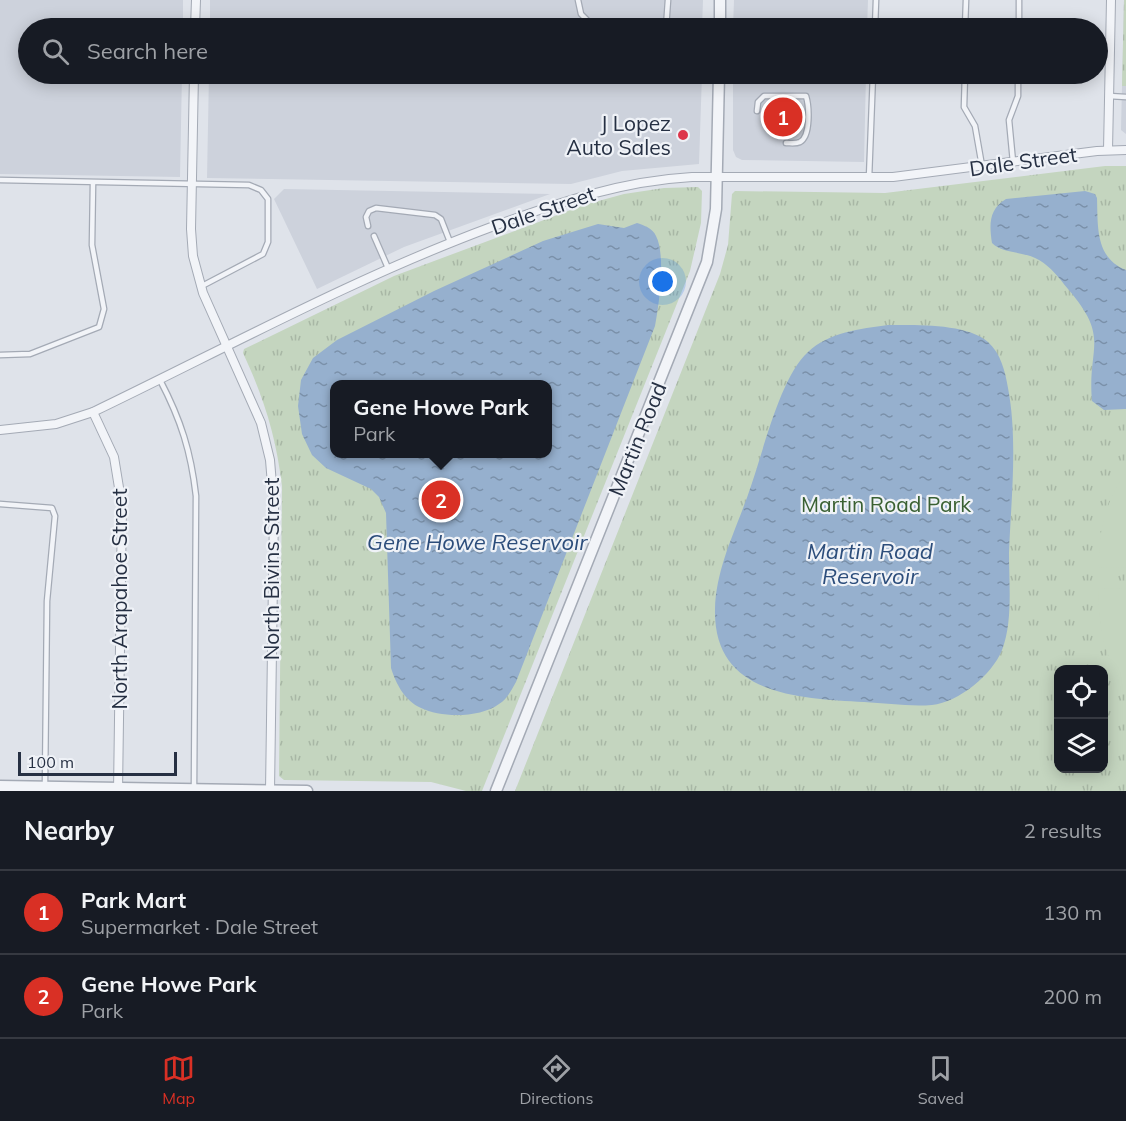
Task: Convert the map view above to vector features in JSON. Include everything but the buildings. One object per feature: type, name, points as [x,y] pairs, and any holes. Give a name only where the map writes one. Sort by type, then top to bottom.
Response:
[{"type":"street","points":[[195,18],[196,0]]},
{"type":"street","points":[[720,0],[720,18]]},
{"type":"street","points":[[1108,150],[1111,0]]},
{"type":"street","name":"North Bivins Street","points":[[194,84],[191,240],[201,287],[258,413],[267,446],[273,484],[270,791]]},
{"type":"street","name":"Martin Road","points":[[496,791],[702,279],[715,224],[719,84]]},
{"type":"street","name":"Dale Street","points":[[0,430],[56,424],[93,412],[388,268],[450,242],[601,189],[660,179],[717,176],[869,178],[1108,150],[1126,150]]},
{"type":"street","name":"North Arapahoe Street","points":[[93,412],[114,457],[122,506],[118,790]]},
{"type":"street","points":[[0,786],[45,789],[307,791]]},
{"type":"lane","points":[[578,0],[581,14],[585,18]]},
{"type":"lane","points":[[667,18],[668,0]]},
{"type":"lane","points":[[875,18],[876,0]]},
{"type":"lane","points":[[965,18],[966,0]]},
{"type":"lane","points":[[1019,0],[1019,18]]},
{"type":"lane","points":[[869,178],[873,84]]},
{"type":"lane","points":[[964,84],[964,107],[975,126],[982,166]]},
{"type":"lane","points":[[1013,162],[1009,120],[1018,96],[1018,84]]},
{"type":"lane","points":[[758,111],[758,102],[764,96],[806,96],[807,132],[804,140],[798,143],[786,143]]},
{"type":"lane","points":[[1109,96],[1126,97]]},
{"type":"lane","points":[[0,180],[249,185],[261,190],[268,199],[268,242],[263,254],[201,287]]},
{"type":"lane","points":[[0,356],[30,354],[99,327],[104,309],[92,245],[93,183]]},
{"type":"lane","points":[[368,226],[366,217],[369,211],[376,208],[435,214],[441,219],[450,242]]},
{"type":"lane","points":[[374,237],[388,268]]},
{"type":"lane","points":[[160,380],[176,410],[190,450],[196,496],[194,790]]},
{"type":"lane","points":[[0,504],[44,506],[52,508],[55,516],[46,601],[45,789]]},
{"type":"shaded area","points":[[0,0],[183,0],[183,18],[18,18],[18,84],[182,84],[180,177],[0,174]]},
{"type":"shaded area","points":[[210,0],[703,0],[702,18],[210,18]]},
{"type":"shaded area","points":[[734,0],[868,0],[867,18],[733,18]]},
{"type":"shaded area","points":[[1124,0],[1126,0],[1126,134],[1121,130]]},
{"type":"shaded area","points":[[209,84],[702,84],[699,164],[622,171],[571,184],[207,178]]},
{"type":"shaded area","points":[[733,84],[866,84],[864,162],[742,160],[736,157],[733,150]]},
{"type":"shaded area","points":[[284,189],[550,194],[404,247],[317,289],[274,199]]},
{"type":"green space","points":[[1124,0],[1126,0],[1126,86],[1122,86]]},
{"type":"green space","name":"Martin Road Park","points":[[1105,166],[1126,166],[1126,791],[515,791],[720,274],[728,245],[732,194],[735,191],[885,193]]},
{"type":"green space","points":[[698,187],[702,191],[701,223],[690,271],[482,791],[466,791],[431,782],[284,780],[279,776],[282,486],[268,418],[243,353],[244,349],[394,276],[584,205],[624,194],[664,188]]},
{"type":"green space","points":[[1126,472],[1126,568],[1099,567],[1104,518],[1113,495]]},
{"type":"green space","points":[[1098,588],[1126,589],[1126,689],[1107,653],[1099,615]]},
{"type":"water","points":[[1085,191],[1095,194],[1097,198],[1098,230],[1103,249],[1116,265],[1126,270],[1126,409],[1104,410],[1092,401],[1093,332],[1081,306],[1068,289],[1051,269],[1039,260],[1002,249],[992,243],[993,212],[1006,199]]},
{"type":"water","name":"Gene Howe Reservoir","points":[[637,223],[655,233],[661,255],[661,280],[655,326],[509,695],[491,709],[482,712],[449,715],[429,711],[410,701],[402,691],[391,668],[386,513],[379,497],[371,489],[326,468],[312,455],[302,434],[298,406],[301,380],[313,358],[337,340],[434,291],[543,241],[598,224],[624,228]]},
{"type":"water","name":"Martin Road Reservoir","points":[[888,325],[940,326],[967,331],[988,342],[1002,363],[1011,408],[1013,470],[1009,553],[1010,602],[1008,627],[1002,650],[991,669],[973,686],[953,699],[932,705],[813,698],[764,687],[744,676],[728,660],[718,638],[715,609],[719,577],[774,413],[798,363],[816,345],[845,332]]},
{"type":"place","name":"Park Mart","points":[[783,117]]},
{"type":"place","name":"J Lopez Auto Sales","points":[[683,135]]},
{"type":"place","name":"Gene Howe Park","points":[[441,500]]}]
